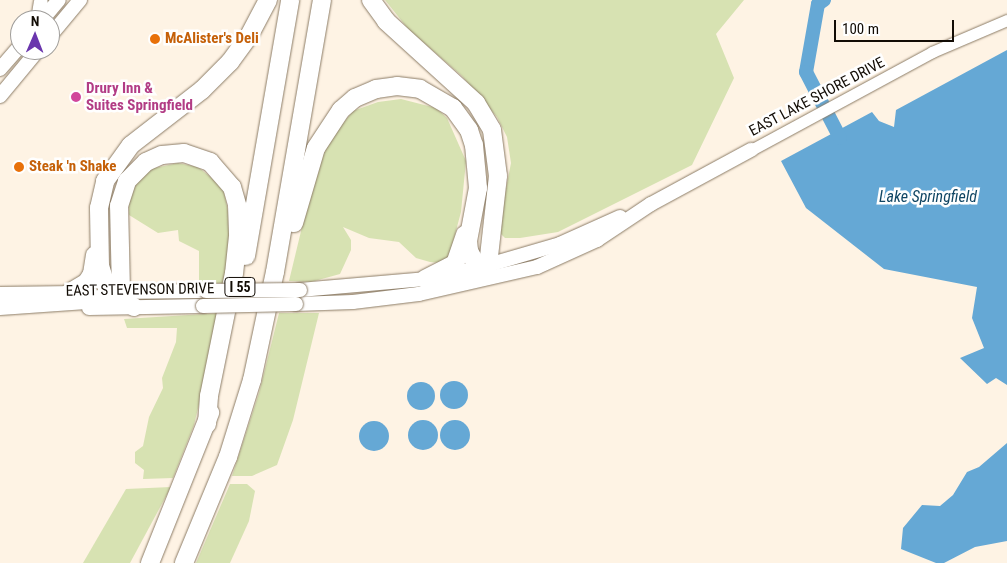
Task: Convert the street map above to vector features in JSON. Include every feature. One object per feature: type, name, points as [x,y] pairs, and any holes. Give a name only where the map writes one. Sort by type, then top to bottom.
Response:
[{"type":"highway","points":[[69,293],[87,282],[92,274],[98,188],[109,166],[131,145],[217,76],[249,36],[268,0]]},
{"type":"highway","name":"I 55","points":[[150,563],[206,424],[233,322],[290,0]]},
{"type":"highway","name":"I 55","points":[[184,563],[228,457],[252,380],[272,290],[322,0]]},
{"type":"highway","points":[[372,0],[386,21],[476,103],[492,130],[498,176],[484,271]]},
{"type":"highway","points":[[252,380],[266,349],[284,260],[308,171],[324,132],[341,110],[364,94],[388,87],[409,87],[429,93],[453,108],[469,130],[476,153],[478,188],[468,241],[469,251],[484,271]]},
{"type":"highway","points":[[131,145],[110,172],[100,197],[100,266],[114,294],[134,307]]},
{"type":"highway","points":[[114,294],[119,206],[123,189],[133,173],[146,162],[172,153],[197,156],[216,166],[229,182],[235,196],[238,236],[234,273],[209,396],[206,424]]},
{"type":"highway","points":[[426,278],[449,269],[458,259],[477,174]]},
{"type":"highway","points":[[0,307],[114,294]]},
{"type":"main road","points":[[50,10],[59,0]]},
{"type":"main road","points":[[60,24],[80,0]]},
{"type":"main road","points":[[40,10],[41,2]]},
{"type":"main road","points":[[0,69],[10,58]]},
{"type":"main road","points":[[0,96],[30,60]]},
{"type":"main road","name":"EAST STEVENSON DRIVE","points":[[0,307],[296,304],[353,302],[420,294],[560,244],[651,204],[751,150]]},
{"type":"main road","name":"EAST STEVENSON DRIVE","points":[[0,294],[114,294],[300,290],[484,271]]},
{"type":"main road","points":[[0,287],[18,287],[35,294]]},
{"type":"street","name":"EAST LAKE SHORE DRIVE","points":[[751,150],[932,52],[1007,20]]},
{"type":"green space","points":[[385,0],[744,0],[716,34],[734,78],[692,165],[558,232],[520,238],[505,238],[500,233],[499,224],[511,163],[507,137],[497,117],[462,76],[409,30]]},
{"type":"green space","points":[[401,99],[436,108],[447,118],[466,161],[461,212],[449,257],[440,263],[430,262],[416,258],[399,242],[369,238],[343,227],[351,240],[351,250],[340,274],[311,282],[289,281],[316,169],[332,137],[353,111],[378,102]]},
{"type":"green space","points":[[178,163],[198,167],[223,187],[231,226],[226,283],[199,283],[199,251],[179,241],[178,230],[158,233],[129,215],[129,195],[136,182],[150,169]]},
{"type":"green space","points":[[221,313],[194,425],[173,478],[143,479],[144,470],[135,463],[135,452],[143,446],[149,417],[163,388],[162,378],[176,342],[177,328],[127,328],[124,319]]},
{"type":"green space","points":[[279,313],[319,313],[293,420],[277,465],[252,476],[232,476],[259,393]]},
{"type":"green space","points":[[230,484],[247,484],[255,491],[249,521],[230,563],[196,563]]},
{"type":"green space","points":[[171,487],[130,563],[83,563],[126,489]]},
{"type":"water","name":"Lake Springfield","points":[[1007,50],[1007,385],[996,378],[987,384],[960,358],[984,348],[972,318],[977,287],[884,269],[806,208],[781,161],[872,112],[879,121],[894,127],[896,110]]},
{"type":"water","points":[[454,381],[464,385],[468,395],[464,405],[454,409],[444,405],[440,395],[444,385]]},
{"type":"water","points":[[421,382],[431,386],[435,396],[431,406],[421,410],[411,406],[407,396],[411,386]]},
{"type":"water","points":[[423,420],[429,421],[437,429],[437,441],[429,449],[423,450],[417,449],[409,441],[408,435],[409,429],[417,421]]},
{"type":"water","points":[[455,420],[461,421],[469,429],[469,441],[461,449],[455,450],[449,449],[441,441],[440,435],[441,429],[449,421]]},
{"type":"water","points":[[374,421],[380,422],[388,430],[388,442],[380,450],[374,451],[368,450],[360,442],[359,436],[360,430],[368,422]]},
{"type":"water","points":[[1007,443],[1007,541],[975,547],[944,563],[936,563],[901,549],[903,528],[922,505],[940,506],[953,495],[967,472],[979,467]]},
{"type":"waterway","points":[[824,0],[818,4],[806,72],[840,138]]},
{"type":"place","name":"McAlister's Deli","points":[[155,39]]},
{"type":"place","name":"Drury Inn & Suites Springfield","points":[[76,97]]},
{"type":"place","name":"Steak 'n Shake","points":[[19,167]]}]
